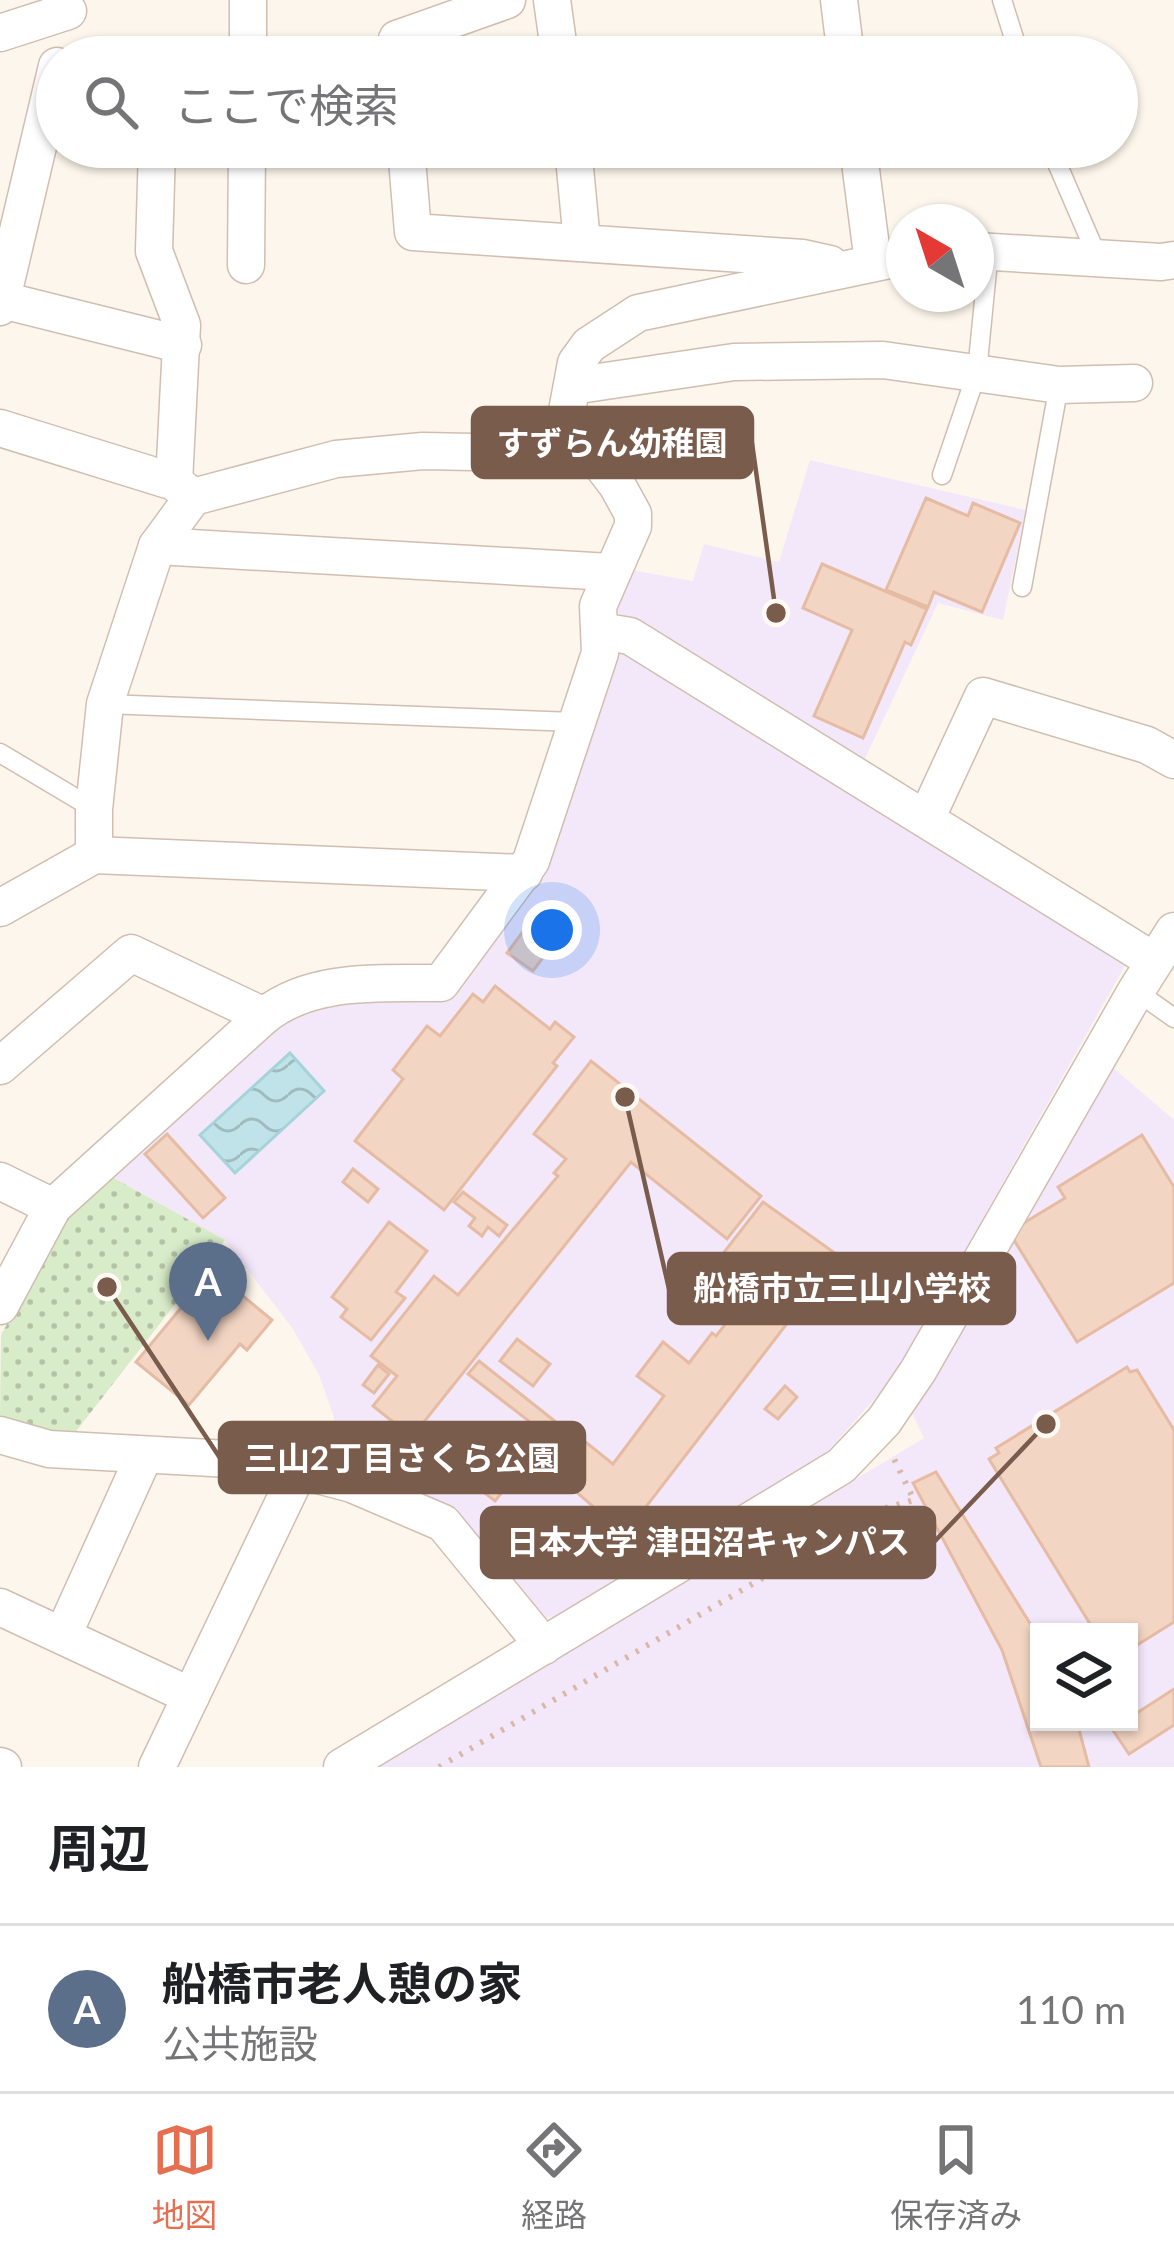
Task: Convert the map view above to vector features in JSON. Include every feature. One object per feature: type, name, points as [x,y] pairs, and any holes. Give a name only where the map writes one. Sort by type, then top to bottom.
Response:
[{"type":"street","points":[[248,0],[248,36]]},
{"type":"street","points":[[405,36],[507,0]]},
{"type":"street","points":[[552,0],[557,36]]},
{"type":"street","points":[[839,0],[843,36]]},
{"type":"street","points":[[0,33],[69,5]]},
{"type":"street","points":[[63,36],[69,5]]},
{"type":"street","points":[[36,156],[1,303],[183,346]]},
{"type":"street","points":[[94,855],[105,704],[157,546],[184,490],[182,325],[154,251],[156,168]]},
{"type":"street","points":[[246,265],[247,168]]},
{"type":"street","points":[[408,168],[413,232],[874,262]]},
{"type":"street","points":[[575,168],[582,242]]},
{"type":"street","points":[[861,168],[874,262]]},
{"type":"street","points":[[994,252],[1174,260]]},
{"type":"street","points":[[0,1306],[53,1207],[264,1016],[277,1006],[340,985],[441,983],[524,873],[600,653],[598,606],[633,526],[633,514],[571,425],[567,412],[576,363],[589,345],[638,313],[874,262]]},
{"type":"street","points":[[572,386],[734,362],[883,360],[1059,385],[1134,383]]},
{"type":"street","points":[[0,428],[184,490],[335,459],[424,451],[529,453],[586,442]]},
{"type":"street","points":[[157,546],[610,572]]},
{"type":"street","points":[[342,1767],[841,1466],[884,1421],[918,1371],[1155,961],[630,636],[600,631]]},
{"type":"street","points":[[926,819],[982,696],[1147,745],[1174,760]]},
{"type":"street","points":[[0,908],[94,855],[524,873]]},
{"type":"street","points":[[0,1066],[131,952],[264,1016]]},
{"type":"street","points":[[0,1180],[53,1207]]},
{"type":"street","points":[[0,1435],[50,1449],[224,1456],[352,1484],[442,1523],[544,1646]]},
{"type":"street","points":[[63,1634],[144,1456]]},
{"type":"street","points":[[157,1767],[299,1470]]},
{"type":"street","points":[[0,1607],[191,1696]]},
{"type":"lane","points":[[1002,0],[1013,36]]},
{"type":"lane","points":[[1059,168],[1099,259]]},
{"type":"lane","points":[[942,475],[977,372],[980,312]]},
{"type":"lane","points":[[1022,587],[1059,385]]},
{"type":"lane","points":[[105,704],[574,722]]},
{"type":"lane","points":[[0,753],[94,809]]},
{"type":"lane","points":[[1155,961],[1174,1018]]},
{"type":"path","points":[[440,1767],[879,1510],[914,1500],[884,1440]]},
{"type":"path","points":[[551,1688],[557,1698]]},
{"type":"shaded area","points":[[810,460],[1026,510],[1003,620],[938,603],[861,767],[609,607],[625,569],[693,581],[704,544],[779,562]]},
{"type":"shaded area","points":[[624,648],[1126,964],[903,1360],[879,1394],[825,1454],[566,1614],[542,1619],[335,1461],[334,1417],[319,1375],[293,1329],[225,1240],[112,1177],[284,1016],[342,997],[446,993],[544,868],[612,652]]},
{"type":"shaded area","points":[[1110,1065],[1174,1120],[1174,1767],[377,1767],[924,1438],[911,1411]]},
{"type":"green space","points":[[112,1177],[225,1240],[74,1434],[5,1424],[0,1418],[1,1335],[62,1222]]},
{"type":"water","points":[[290,1053],[324,1091],[235,1173],[200,1135]]},
{"type":"building","points":[[926,498],[968,516],[973,503],[1020,523],[982,612],[934,592],[928,607],[886,590]]},
{"type":"building","points":[[822,564],[927,609],[911,645],[905,642],[863,738],[814,716],[852,630],[803,608]]},
{"type":"building","points":[[544,903],[570,921],[533,971],[507,953]]},
{"type":"building","points":[[495,986],[550,1029],[555,1022],[574,1037],[553,1063],[557,1066],[444,1210],[355,1141],[403,1079],[393,1070],[427,1026],[440,1036],[473,994],[483,1002]]},
{"type":"building","points":[[591,1061],[761,1196],[727,1239],[631,1162],[412,1437],[373,1406],[397,1376],[371,1356],[434,1276],[458,1295],[558,1176],[554,1173],[566,1159],[534,1134]]},
{"type":"building","points":[[167,1134],[225,1198],[203,1218],[145,1154]]},
{"type":"building","points":[[1142,1135],[1174,1187],[1174,1283],[1077,1342],[1009,1232],[1065,1198],[1058,1187]]},
{"type":"building","points":[[353,1169],[378,1189],[368,1202],[343,1182]]},
{"type":"building","points":[[463,1192],[507,1225],[499,1236],[488,1227],[482,1236],[469,1226],[475,1218],[454,1202]]},
{"type":"building","points":[[763,1202],[839,1256],[625,1534],[552,1471],[569,1450],[564,1447],[578,1436],[613,1464],[664,1396],[637,1376],[663,1342],[689,1363],[744,1301],[708,1273]]},
{"type":"building","points":[[389,1222],[427,1251],[396,1292],[405,1298],[371,1340],[341,1317],[347,1309],[332,1297]]},
{"type":"building","points":[[215,1267],[272,1320],[247,1350],[240,1344],[189,1405],[136,1362]]},
{"type":"building","points":[[517,1339],[550,1364],[533,1386],[500,1361]]},
{"type":"building","points":[[479,1361],[571,1434],[561,1446],[468,1374]]},
{"type":"building","points":[[378,1365],[389,1374],[374,1393],[363,1385]]},
{"type":"building","points":[[1127,1367],[1130,1372],[1137,1370],[1174,1430],[1174,1622],[1138,1644],[1138,1623],[1089,1623],[989,1459],[999,1453],[996,1448]]},
{"type":"building","points":[[785,1386],[797,1397],[778,1419],[765,1409]]},
{"type":"building","points":[[490,1472],[507,1486],[495,1501],[478,1488]]},
{"type":"building","points":[[936,1472],[1030,1623],[1030,1731],[1079,1731],[1089,1767],[1041,1767],[1002,1650],[913,1483]]},
{"type":"building","points":[[1174,1689],[1174,1725],[1129,1754],[1113,1731],[1138,1731],[1138,1712]]},
{"type":"place","name":"すずらん幼稚園","points":[[776,613]]},
{"type":"place","name":"船橋市立三山小学校","points":[[625,1097]]},
{"type":"place","name":"三山2丁目さくら公園","points":[[107,1287]]},
{"type":"place","name":"船橋市老人憩の家","points":[[208,1341]]},
{"type":"place","name":"日本大学 津田沼キャンパス","points":[[1046,1424]]}]
